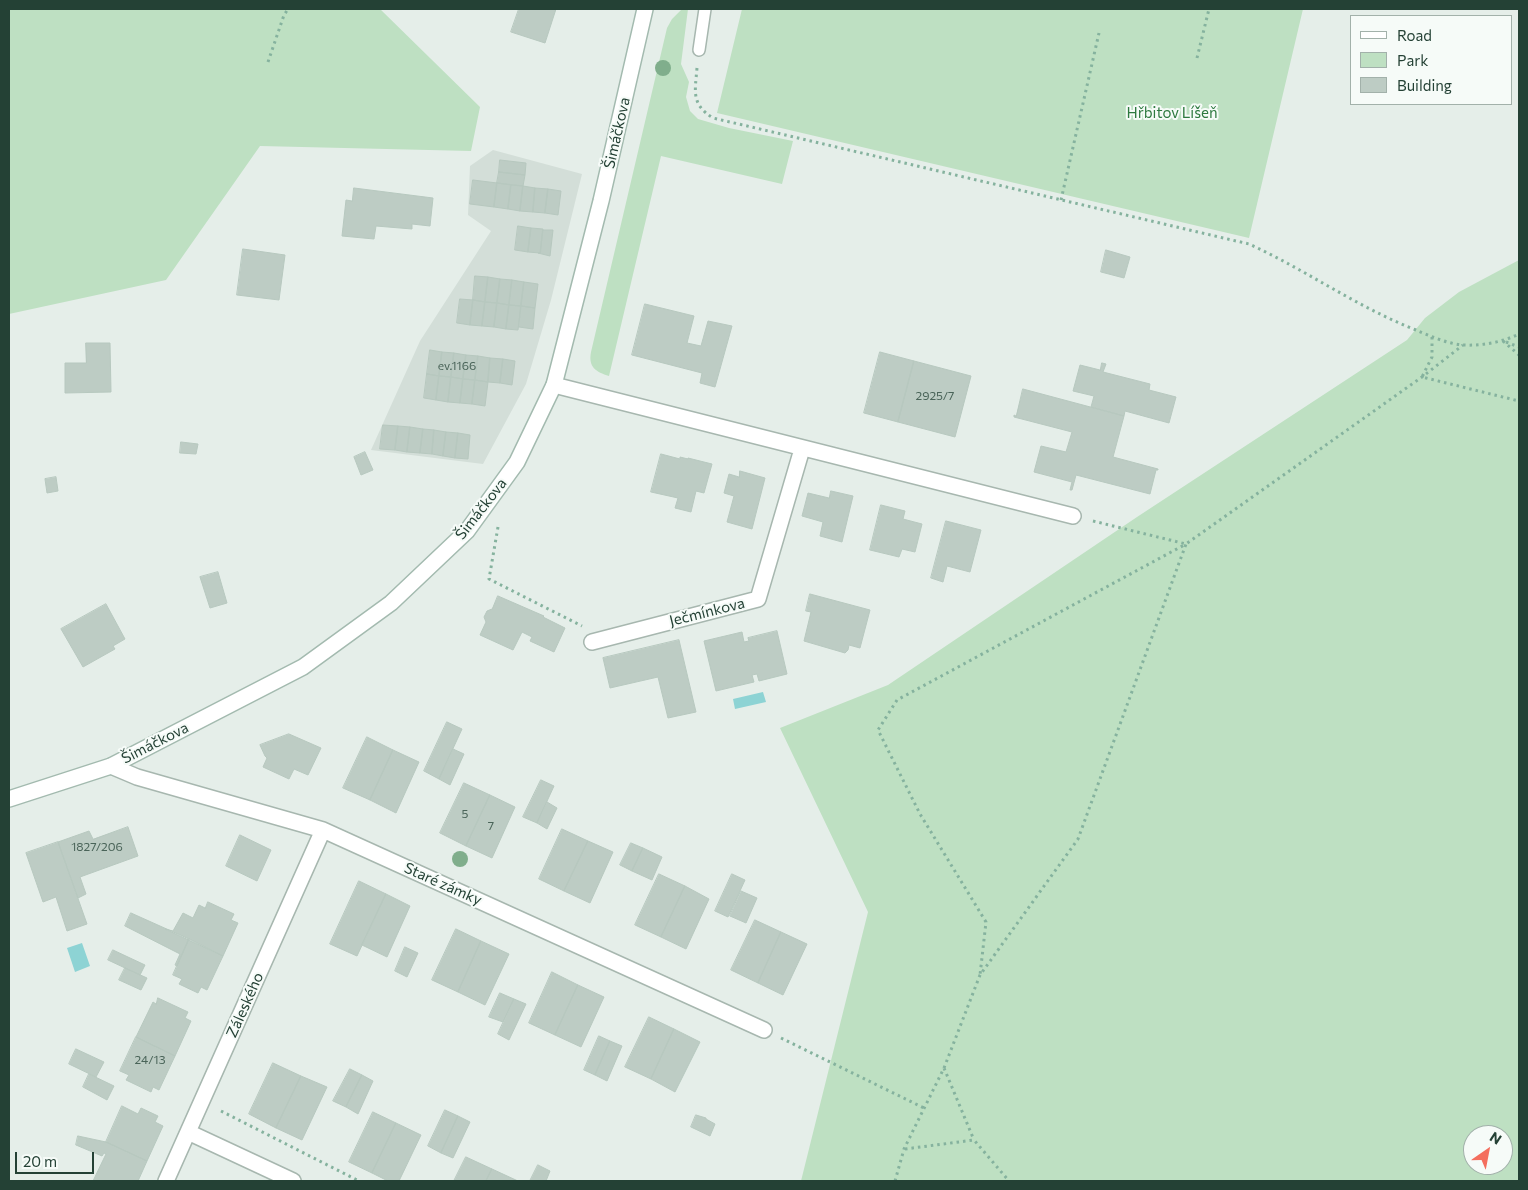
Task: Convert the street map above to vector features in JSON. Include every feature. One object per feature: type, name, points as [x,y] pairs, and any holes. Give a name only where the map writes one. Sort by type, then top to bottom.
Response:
[{"type":"street","name":"Šimáčkova","points":[[9,799],[111,766],[303,667],[391,603],[467,530],[517,462],[554,385],[601,201],[645,9]]},
{"type":"street","points":[[554,385],[1073,516]]},
{"type":"street","name":"Ječmínkova","points":[[592,642],[758,599],[802,449]]},
{"type":"street","name":"Staré zámky","points":[[111,766],[138,777],[323,830],[764,1030]]},
{"type":"street","name":"Záleského","points":[[166,1181],[323,830]]},
{"type":"street","points":[[188,1132],[293,1181]]},
{"type":"lane","points":[[699,50],[705,9]]},
{"type":"path","points":[[268,62],[284,15],[288,9]]},
{"type":"path","points":[[1197,58],[1209,9]]},
{"type":"path","points":[[1061,200],[1099,33]]},
{"type":"path","points":[[699,50],[696,102],[703,112],[713,118],[1249,244],[1278,258],[1385,318],[1432,337],[1463,345],[1503,341],[1519,334]]},
{"type":"path","points":[[1422,377],[1432,356],[1432,337]]},
{"type":"path","points":[[1503,341],[1519,347]]},
{"type":"path","points":[[1503,341],[1519,354]]},
{"type":"path","points":[[980,975],[986,922],[920,814],[878,730],[897,700],[1186,544],[1422,377],[1463,345]]},
{"type":"path","points":[[1422,377],[1519,401]]},
{"type":"path","points":[[1073,516],[1186,544]]},
{"type":"path","points":[[498,527],[489,579],[589,630],[592,642]]},
{"type":"path","points":[[895,1181],[904,1149],[944,1068],[980,975],[1078,839],[1186,544]]},
{"type":"path","points":[[764,1030],[924,1108]]},
{"type":"path","points":[[944,1068],[974,1140],[1009,1181]]},
{"type":"path","points":[[218,1110],[359,1181]]},
{"type":"path","points":[[904,1149],[974,1140]]},
{"type":"shaded area","points":[[493,150],[582,174],[551,300],[526,384],[483,464],[371,450],[420,341],[491,231],[468,215],[470,166]]},
{"type":"green space","points":[[9,9],[380,9],[480,107],[471,151],[260,146],[166,280],[9,314]]},
{"type":"green space","points":[[682,9],[688,9],[681,64],[689,82],[686,97],[690,111],[698,119],[729,128],[793,141],[782,184],[661,156],[609,376],[600,373],[594,368],[590,357],[667,28],[672,19]]},
{"type":"green space","name":"Hřbitov Líšeň","points":[[742,9],[1303,9],[1249,238],[717,113]]},
{"type":"green space","points":[[1519,260],[1519,1181],[801,1181],[868,912],[780,728],[888,685],[1137,517],[1407,340],[1425,318],[1459,292]]},
{"type":"water","points":[[763,692],[766,702],[735,709],[733,699]]},
{"type":"water","points":[[82,943],[90,966],[75,972],[67,948]]},
{"type":"building","points":[[519,9],[556,9],[545,43],[511,32]]},
{"type":"building","points":[[500,160],[526,163],[525,175],[499,172]]},
{"type":"building","points":[[499,172],[525,175],[523,186],[497,183]]},
{"type":"building","points":[[473,180],[497,183],[494,207],[470,204]]},
{"type":"building","points":[[497,183],[511,185],[508,209],[494,207]]},
{"type":"building","points":[[511,185],[523,186],[520,211],[508,209]]},
{"type":"building","points":[[523,186],[535,188],[533,212],[520,211]]},
{"type":"building","points":[[354,188],[433,198],[430,226],[412,224],[412,229],[376,226],[374,239],[342,236],[346,200],[352,201]]},
{"type":"building","points":[[535,188],[548,189],[545,213],[533,212]]},
{"type":"building","points":[[548,189],[561,191],[558,215],[545,213]]},
{"type":"building","points":[[518,226],[531,228],[528,252],[515,250]]},
{"type":"building","points":[[531,228],[543,229],[540,253],[528,252]]},
{"type":"building","points":[[543,230],[553,230],[550,256],[538,253],[540,253]]},
{"type":"building","points":[[243,249],[285,255],[279,300],[237,295]]},
{"type":"building","points":[[1106,250],[1130,257],[1124,278],[1101,272]]},
{"type":"building","points":[[475,276],[488,277],[485,302],[473,300]]},
{"type":"building","points":[[488,277],[500,279],[497,303],[485,302]]},
{"type":"building","points":[[500,279],[512,280],[509,305],[497,303]]},
{"type":"building","points":[[512,280],[524,282],[521,306],[509,305]]},
{"type":"building","points":[[524,282],[538,284],[535,308],[521,306]]},
{"type":"building","points":[[460,299],[473,300],[470,325],[457,323]]},
{"type":"building","points":[[473,300],[485,302],[482,326],[470,325]]},
{"type":"building","points":[[485,302],[497,303],[494,327],[482,326]]},
{"type":"building","points":[[497,303],[509,305],[506,329],[494,327]]},
{"type":"building","points":[[645,304],[694,316],[687,343],[701,346],[708,321],[732,326],[715,387],[700,383],[702,373],[632,355]]},
{"type":"building","points":[[509,305],[521,306],[518,330],[506,329]]},
{"type":"building","points":[[521,306],[535,308],[533,329],[519,327]]},
{"type":"building","points":[[86,343],[110,343],[111,392],[65,393],[65,363],[86,363]]},
{"type":"building","points":[[430,350],[442,352],[439,376],[427,374]]},
{"type":"building","points":[[442,352],[454,353],[451,377],[439,376]]},
{"type":"building","points":[[880,352],[914,361],[898,422],[864,413]]},
{"type":"building","points":[[454,353],[466,355],[463,379],[451,377]]},
{"type":"building","points":[[466,355],[478,356],[475,380],[463,379]]},
{"type":"building","points":[[478,356],[490,358],[488,382],[475,380]]},
{"type":"building","points":[[490,358],[503,359],[500,383],[488,382]]},
{"type":"building","points":[[503,359],[515,361],[512,385],[500,383]]},
{"type":"building","points":[[914,361],[971,376],[955,437],[898,422]]},
{"type":"building","points":[[1102,363],[1106,364],[1103,372],[1150,384],[1149,390],[1176,397],[1169,423],[1125,411],[1124,416],[1091,407],[1094,396],[1073,391],[1080,365],[1100,370]]},
{"type":"building","points":[[427,374],[439,376],[436,400],[424,398]]},
{"type":"building","points":[[439,376],[451,377],[448,402],[436,400]]},
{"type":"building","points":[[451,377],[463,379],[460,403],[448,402]]},
{"type":"building","points":[[463,379],[475,380],[472,404],[460,403]]},
{"type":"building","points":[[475,380],[488,382],[485,406],[472,404]]},
{"type":"building","points":[[1023,389],[1124,416],[1113,457],[1158,469],[1156,470],[1150,494],[1076,475],[1072,490],[1070,490],[1072,482],[1034,472],[1041,446],[1066,452],[1072,432],[1014,417],[1014,415],[1016,416]]},
{"type":"building","points":[[383,425],[398,426],[395,450],[380,449]]},
{"type":"building","points":[[398,426],[410,427],[407,452],[395,450]]},
{"type":"building","points":[[410,427],[423,429],[420,453],[407,452]]},
{"type":"building","points":[[423,429],[434,430],[432,454],[420,453]]},
{"type":"building","points":[[434,430],[446,432],[443,456],[432,454]]},
{"type":"building","points":[[446,432],[458,433],[455,458],[443,456]]},
{"type":"building","points":[[458,433],[470,435],[468,459],[455,458]]},
{"type":"building","points":[[181,442],[198,444],[196,454],[180,453]]},
{"type":"building","points":[[365,452],[373,470],[361,475],[354,457]]},
{"type":"building","points":[[661,454],[712,464],[704,493],[696,491],[691,512],[675,508],[678,498],[651,492]]},
{"type":"building","points":[[740,471],[765,478],[752,529],[727,522],[734,496],[724,493],[729,474],[739,477]]},
{"type":"building","points":[[56,477],[58,491],[47,493],[45,479]]},
{"type":"building","points":[[831,491],[853,496],[842,542],[820,536],[823,522],[802,516],[808,493],[829,498]]},
{"type":"building","points":[[881,505],[905,511],[903,519],[922,524],[915,552],[902,549],[899,557],[870,550]]},
{"type":"building","points":[[946,521],[981,530],[970,572],[947,566],[943,582],[931,578]]},
{"type":"building","points":[[218,572],[227,603],[210,608],[200,577]]},
{"type":"building","points":[[810,594],[870,610],[860,648],[849,645],[845,653],[804,641],[811,612],[806,611]]},
{"type":"building","points":[[498,596],[544,616],[565,628],[554,652],[530,641],[532,637],[522,632],[513,650],[480,635],[486,622],[484,617],[487,611],[492,609]]},
{"type":"building","points":[[106,604],[125,639],[113,646],[115,649],[83,667],[61,629]]},
{"type":"building","points":[[777,631],[787,674],[759,681],[757,674],[752,675],[754,682],[716,691],[704,641],[742,632],[744,642],[749,641],[748,638]]},
{"type":"building","points":[[679,640],[696,712],[668,718],[658,677],[610,688],[603,658]]},
{"type":"building","points":[[447,722],[462,729],[439,779],[424,771]]},
{"type":"building","points":[[289,734],[321,748],[308,775],[294,769],[289,779],[263,767],[267,758],[260,745]]},
{"type":"building","points":[[367,737],[393,750],[370,800],[343,788]]},
{"type":"building","points":[[453,749],[464,754],[450,785],[439,779]]},
{"type":"building","points":[[393,750],[419,762],[396,813],[370,800]]},
{"type":"building","points":[[541,780],[554,786],[537,823],[523,817]]},
{"type":"building","points":[[464,783],[490,795],[466,846],[440,833]]},
{"type":"building","points":[[490,795],[515,807],[492,858],[466,846]]},
{"type":"building","points":[[547,802],[557,808],[547,829],[537,823]]},
{"type":"building","points":[[128,827],[138,856],[80,877],[86,894],[78,898],[58,842],[89,831],[93,839]]},
{"type":"building","points":[[562,829],[588,841],[564,891],[539,879]]},
{"type":"building","points":[[240,835],[271,850],[257,881],[226,866]]},
{"type":"building","points":[[588,841],[613,852],[590,903],[564,891]]},
{"type":"building","points":[[58,842],[87,924],[67,931],[56,897],[43,902],[26,853]]},
{"type":"building","points":[[631,843],[643,848],[632,871],[620,865]]},
{"type":"building","points":[[643,848],[662,857],[652,880],[632,871]]},
{"type":"building","points":[[659,874],[685,886],[661,937],[635,925]]},
{"type":"building","points":[[732,874],[745,880],[728,917],[715,911]]},
{"type":"building","points":[[359,881],[386,894],[357,956],[330,944]]},
{"type":"building","points":[[685,886],[709,899],[686,949],[661,937]]},
{"type":"building","points":[[741,891],[757,898],[746,923],[730,916]]},
{"type":"building","points":[[386,894],[410,906],[387,957],[362,945]]},
{"type":"building","points":[[208,902],[234,914],[231,920],[238,923],[223,956],[165,929],[173,931],[183,913],[193,918],[199,905],[205,908]]},
{"type":"building","points":[[131,913],[189,939],[177,966],[175,965],[180,954],[125,926]]},
{"type":"building","points":[[755,920],[781,932],[758,983],[731,970]]},
{"type":"building","points":[[456,929],[481,941],[458,992],[432,980]]},
{"type":"building","points":[[781,932],[807,944],[783,995],[758,983]]},
{"type":"building","points":[[189,939],[223,956],[207,990],[201,987],[198,993],[179,984],[182,979],[173,975]]},
{"type":"building","points":[[481,941],[509,954],[485,1005],[458,992]]},
{"type":"building","points":[[405,947],[418,953],[407,977],[395,971]]},
{"type":"building","points":[[113,950],[145,965],[140,975],[108,960]]},
{"type":"building","points":[[125,968],[147,978],[141,990],[119,980]]},
{"type":"building","points":[[552,972],[578,985],[555,1035],[529,1023]]},
{"type":"building","points":[[578,985],[604,997],[581,1047],[555,1035]]},
{"type":"building","points":[[500,993],[514,999],[503,1022],[489,1017]]},
{"type":"building","points":[[158,998],[188,1012],[185,1018],[191,1021],[175,1056],[136,1037],[153,1002],[156,1004]]},
{"type":"building","points":[[514,999],[526,1004],[509,1040],[498,1034]]},
{"type":"building","points":[[649,1017],[674,1029],[651,1079],[625,1067]]},
{"type":"building","points":[[674,1029],[700,1042],[675,1092],[651,1079]]},
{"type":"building","points":[[599,1036],[610,1041],[595,1075],[584,1070]]},
{"type":"building","points":[[136,1037],[175,1056],[159,1090],[153,1087],[151,1092],[126,1080],[129,1075],[120,1071]]},
{"type":"building","points":[[610,1041],[622,1046],[607,1081],[595,1075]]},
{"type":"building","points":[[76,1049],[104,1062],[96,1077],[69,1064]]},
{"type":"building","points":[[273,1063],[301,1076],[276,1128],[249,1114]]},
{"type":"building","points":[[350,1069],[362,1075],[346,1107],[333,1101]]},
{"type":"building","points":[[89,1074],[114,1086],[107,1100],[83,1087]]},
{"type":"building","points":[[362,1075],[373,1081],[358,1114],[346,1107]]},
{"type":"building","points":[[301,1076],[327,1087],[302,1140],[276,1128]]},
{"type":"building","points":[[122,1106],[138,1114],[141,1108],[158,1116],[155,1122],[163,1126],[147,1161],[106,1142]]},
{"type":"building","points":[[445,1110],[458,1116],[441,1153],[428,1146]]},
{"type":"building","points":[[373,1112],[396,1123],[372,1173],[349,1162]]},
{"type":"building","points":[[696,1115],[706,1118],[715,1124],[710,1136],[691,1127]]},
{"type":"building","points":[[458,1116],[470,1122],[453,1158],[441,1153]]},
{"type":"building","points":[[396,1123],[421,1135],[399,1181],[388,1181],[372,1173]]},
{"type":"building","points":[[78,1136],[106,1142],[147,1161],[138,1181],[93,1181],[106,1154],[104,1153],[102,1156],[76,1145]]},
{"type":"building","points":[[466,1157],[492,1169],[486,1181],[454,1181]]},
{"type":"building","points":[[538,1165],[550,1171],[546,1181],[530,1181]]},
{"type":"building","points":[[492,1169],[518,1181],[486,1181]]}]
